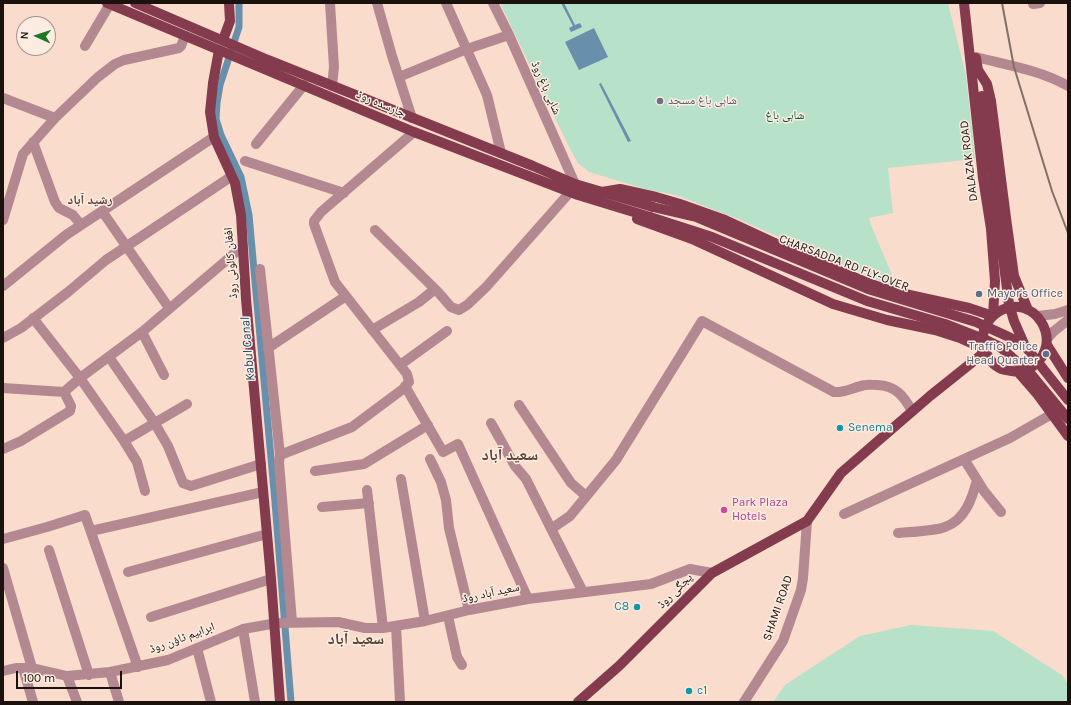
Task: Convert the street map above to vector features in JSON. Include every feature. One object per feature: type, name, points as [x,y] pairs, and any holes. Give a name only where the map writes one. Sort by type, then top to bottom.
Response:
[{"type":"main road","name":"چارسدہ روڈ","points":[[135,3],[226,42],[230,52],[414,132],[575,190],[652,212]]},
{"type":"main road","points":[[226,42],[230,21],[229,3]]},
{"type":"main road","name":"DALAZAK ROAD","points":[[964,3],[983,178],[991,229],[995,281],[993,316]]},
{"type":"main road","points":[[968,3],[982,96],[1009,304],[1014,321],[1025,346],[1068,400]]},
{"type":"main road","name":"چارسدہ روڈ","points":[[108,4],[185,36],[332,86],[501,154],[575,190]]},
{"type":"main road","name":"افغان کالونی روڈ","points":[[230,52],[212,83],[210,112],[214,137],[235,183],[239,198],[263,492],[276,623],[280,702]]},
{"type":"main road","points":[[978,70],[987,84],[991,101],[1014,276],[1028,310]]},
{"type":"main road","points":[[601,197],[620,189],[680,204],[725,220],[803,256],[871,284],[903,294],[969,308],[993,316]]},
{"type":"main road","points":[[601,197],[632,217],[692,239],[833,304],[887,320],[935,330],[960,338],[985,351]]},
{"type":"main road","name":"CHARSADDA RD FLY-OVER","points":[[652,212],[696,217],[868,289],[976,322],[1010,337],[1025,346]]},
{"type":"main road","name":"CHARSADDA RD FLY-OVER","points":[[652,212],[867,301],[972,333],[1000,347],[1011,356],[1030,373],[1068,417]]},
{"type":"main road","points":[[1047,342],[1042,358],[1031,368],[1018,372],[1004,370],[993,363],[985,351],[983,337],[986,326],[993,316],[1003,309],[1016,307],[1028,310],[1038,316],[1045,327],[1047,342],[1068,378]]},
{"type":"main road","points":[[807,521],[840,473],[985,351]]},
{"type":"main road","points":[[1018,372],[1038,395],[1068,436]]},
{"type":"main road","points":[[1061,427],[1068,417]]},
{"type":"main road","name":"پجگی روڈ","points":[[578,702],[618,666],[712,573],[807,521]]},
{"type":"street","points":[[330,3],[334,67],[332,86]]},
{"type":"street","points":[[377,3],[412,118]]},
{"type":"street","points":[[446,3],[487,95],[501,154]]},
{"type":"street","name":"شاہی باغ روڈ","points":[[493,3],[509,35],[575,190]]},
{"type":"street","points":[[85,46],[108,4]]},
{"type":"street","points":[[399,77],[467,49],[509,35]]},
{"type":"street","points":[[3,220],[22,154],[55,118],[98,77],[115,64],[124,60],[179,48],[185,36]]},
{"type":"street","points":[[976,57],[1030,70],[1054,78],[1068,86]]},
{"type":"street","points":[[256,144],[304,85]]},
{"type":"street","points":[[3,98],[55,118]]},
{"type":"street","points":[[280,455],[352,427],[409,382],[409,378],[400,365],[335,282],[316,233],[314,221],[321,212],[414,132]]},
{"type":"street","points":[[3,286],[66,235],[214,137]]},
{"type":"street","points":[[33,142],[55,202],[59,208],[73,214],[81,225]]},
{"type":"street","points":[[244,161],[344,193]]},
{"type":"street","points":[[3,338],[21,328],[106,260],[232,176]]},
{"type":"street","points":[[375,230],[435,289],[451,307],[459,310],[467,305],[487,286],[575,190]]},
{"type":"street","points":[[102,211],[169,308]]},
{"type":"street","points":[[3,388],[64,392],[80,378],[142,332],[242,247]]},
{"type":"street","points":[[260,268],[280,455],[279,462],[286,565],[292,622]]},
{"type":"street","points":[[372,330],[419,302],[435,289]]},
{"type":"street","points":[[268,348],[346,296]]},
{"type":"street","points":[[1038,316],[1056,314],[1068,310]]},
{"type":"street","points":[[33,318],[80,378],[124,441],[137,462],[146,491]]},
{"type":"street","points":[[1047,342],[1053,332],[1068,320]]},
{"type":"street","points":[[551,529],[570,516],[616,460],[702,321],[834,392],[840,393],[862,385],[888,386],[905,398],[912,411]]},
{"type":"street","points":[[400,365],[447,331]]},
{"type":"street","points":[[142,332],[164,375]]},
{"type":"street","points":[[109,357],[154,422],[168,446],[182,483],[191,486],[261,464]]},
{"type":"street","points":[[405,386],[443,452],[458,444],[528,599]]},
{"type":"street","points":[[3,449],[70,411],[71,406],[64,392]]},
{"type":"street","points":[[124,441],[187,404]]},
{"type":"street","points":[[519,405],[571,483],[586,496]]},
{"type":"street","points":[[844,514],[1010,438],[1052,414]]},
{"type":"street","points":[[491,423],[515,466],[526,479],[583,592]]},
{"type":"street","points":[[316,471],[364,464],[428,425]]},
{"type":"street","points":[[430,459],[441,482],[446,500],[449,528],[469,610]]},
{"type":"street","points":[[964,459],[977,480],[1001,512]]},
{"type":"street","points":[[401,479],[424,621]]},
{"type":"street","points":[[898,533],[944,528],[954,522],[967,509],[977,480]]},
{"type":"street","points":[[367,490],[383,628]]},
{"type":"street","points":[[91,531],[263,492]]},
{"type":"street","points":[[322,506],[369,503]]},
{"type":"street","points":[[3,539],[84,515],[91,531],[138,667]]},
{"type":"street","name":"SHAMI ROAD","points":[[744,702],[783,641],[803,578],[807,521]]},
{"type":"street","points":[[128,572],[267,534]]},
{"type":"street","points":[[49,550],[89,675]]},
{"type":"street","points":[[3,568],[28,668],[33,702]]},
{"type":"street","name":"سعید آباد روڈ","points":[[276,623],[338,622],[365,628],[383,628],[528,599],[651,584],[690,569],[712,573]]},
{"type":"street","points":[[150,617],[271,579]]},
{"type":"street","points":[[448,616],[457,657],[462,665]]},
{"type":"street","name":"ابراہیم ٹاؤن روڈ","points":[[3,671],[28,668],[67,676],[110,672],[168,660],[242,629],[276,623]]},
{"type":"street","points":[[396,626],[400,702]]},
{"type":"street","points":[[242,629],[255,702]]},
{"type":"street","points":[[197,648],[211,702]]},
{"type":"street","points":[[110,672],[119,702]]},
{"type":"street","points":[[67,676],[77,702]]},
{"type":"green space","name":"شاہی باغ","points":[[500,3],[948,3],[966,76],[975,159],[888,168],[893,213],[869,218],[898,289],[738,219],[676,195],[645,189],[589,172],[578,163],[568,145]]},
{"type":"green space","points":[[911,625],[993,631],[1062,675],[1068,684],[1068,702],[773,702],[785,685],[860,636]]},
{"type":"water","points":[[561,3],[564,3],[575,25],[580,23],[582,27],[571,32],[569,28],[573,26]]},
{"type":"water","points":[[594,28],[608,57],[579,70],[565,42]]},
{"type":"water","points":[[601,83],[631,141],[628,142],[599,84]]},
{"type":"waterway","name":"Kabul Canal","points":[[239,3],[239,27],[220,85],[216,119],[221,135],[241,177],[249,215],[275,502],[291,702]]},
{"type":"railway","points":[[1002,3],[1014,67],[1052,191],[1068,233]]},
{"type":"place","name":"شاہی باغ مسجد","points":[[660,101]]},
{"type":"place","name":"Mayor's Office","points":[[979,294]]},
{"type":"place","name":"Traffic Police Head Quarter","points":[[1046,354]]},
{"type":"place","name":"Senema","points":[[840,428]]},
{"type":"place","name":"Park Plaza Hotels","points":[[724,510]]},
{"type":"place","name":"C8","points":[[637,607]]},
{"type":"place","name":"c1","points":[[689,691]]},
{"type":"district","name":"رشید آباد","points":[[90,200]]},
{"type":"district","name":"سعید آباد","points":[[510,455]]},
{"type":"district","name":"سعید آباد","points":[[356,639]]}]
